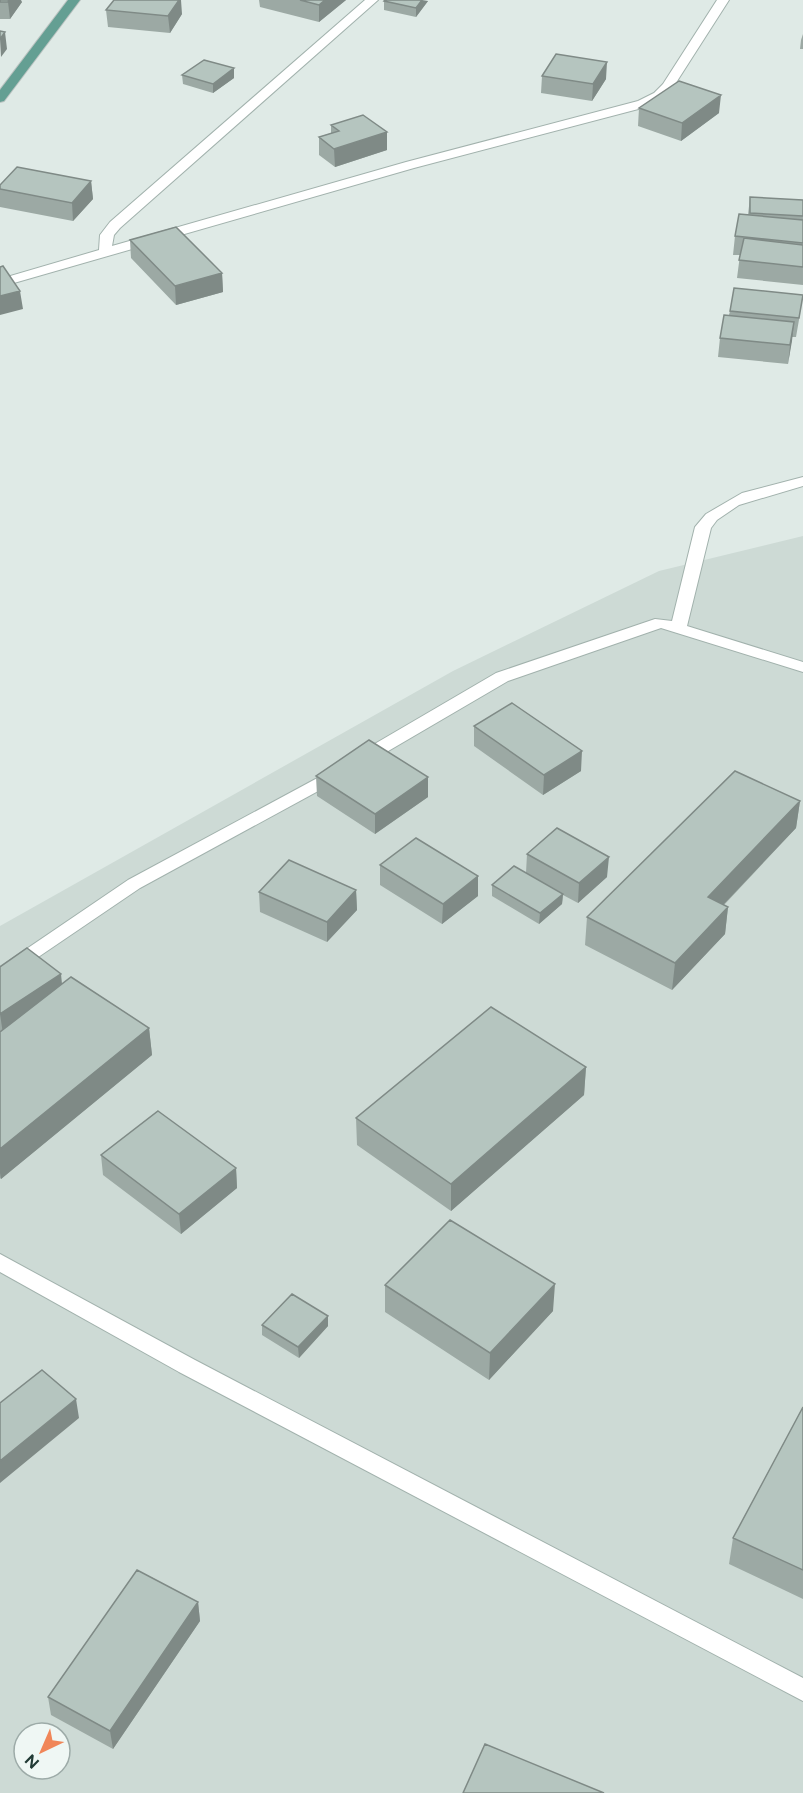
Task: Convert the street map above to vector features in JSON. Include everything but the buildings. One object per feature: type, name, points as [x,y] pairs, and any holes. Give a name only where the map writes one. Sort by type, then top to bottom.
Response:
[{"type":"main road","points":[[0,98],[74,0]]},
{"type":"street","points":[[105,253],[107,235],[116,225],[372,0]]},
{"type":"street","points":[[0,283],[410,165],[642,104],[658,96],[668,86],[723,0]]},
{"type":"street","points":[[678,628],[703,527],[710,516],[723,507],[803,481]]},
{"type":"street","points":[[0,976],[134,884],[321,782],[502,677],[661,623],[803,667]]},
{"type":"street","points":[[0,1262],[187,1366],[803,1690]]},
{"type":"shaded area","points":[[803,536],[803,1793],[0,1793],[0,926],[453,671],[659,571]]}]
